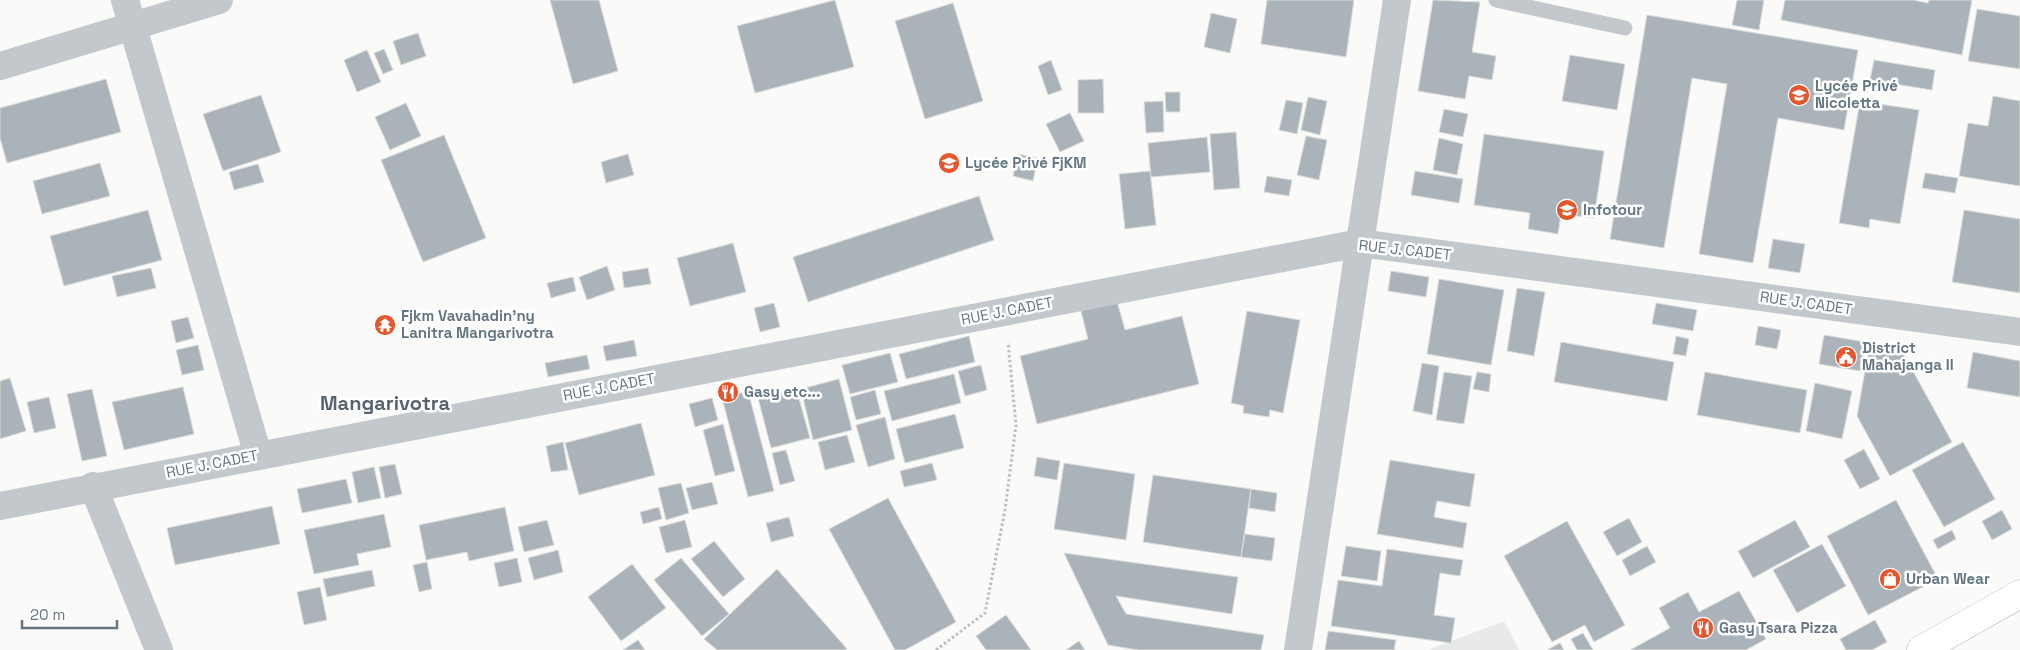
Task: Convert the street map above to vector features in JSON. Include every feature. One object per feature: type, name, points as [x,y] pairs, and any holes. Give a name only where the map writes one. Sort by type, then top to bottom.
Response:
[{"type":"main road","points":[[1921,650],[2020,594]]},
{"type":"street","points":[[125,0],[131,26],[258,455]]},
{"type":"street","points":[[0,66],[219,0]]},
{"type":"street","points":[[1298,650],[1397,0]]},
{"type":"street","name":"RUE J. CADET","points":[[0,506],[93,486],[1360,243],[2020,332]]},
{"type":"street","points":[[93,486],[159,650]]},
{"type":"lane","points":[[1496,0],[1625,28]]},
{"type":"path","points":[[936,650],[985,613],[1005,510],[1016,425],[1005,312]]},
{"type":"shaded area","points":[[1504,621],[1519,650],[1428,650]]},
{"type":"building","points":[[550,0],[599,0],[618,71],[573,84]]},
{"type":"building","points":[[835,0],[854,67],[755,93],[737,26]]},
{"type":"building","points":[[1267,0],[1354,0],[1346,57],[1261,44]]},
{"type":"building","points":[[1433,0],[1480,2],[1472,52],[1496,56],[1492,80],[1469,76],[1465,99],[1418,91]]},
{"type":"building","points":[[1737,0],[1764,0],[1759,30],[1732,25]]},
{"type":"building","points":[[1785,0],[1913,0],[1928,3],[1929,0],[1972,0],[1962,55],[1781,20]]},
{"type":"building","points":[[953,3],[983,101],[925,119],[895,21]]},
{"type":"building","points":[[1977,9],[2020,16],[2020,69],[1968,61]]},
{"type":"building","points":[[1211,13],[1237,19],[1230,53],[1204,47]]},
{"type":"building","points":[[1647,15],[1858,50],[1844,130],[1778,118],[1753,263],[1699,254],[1727,84],[1692,78],[1664,248],[1610,239]]},
{"type":"building","points":[[418,33],[426,56],[401,65],[393,41]]},
{"type":"building","points":[[384,49],[393,70],[383,74],[374,53]]},
{"type":"building","points":[[367,50],[381,82],[357,92],[344,60]]},
{"type":"building","points":[[1570,55],[1625,64],[1617,110],[1562,101]]},
{"type":"building","points":[[1051,60],[1062,90],[1048,95],[1038,66]]},
{"type":"building","points":[[1874,60],[1935,70],[1932,90],[1870,80]]},
{"type":"building","points":[[106,79],[121,132],[7,163],[0,138],[0,108]]},
{"type":"building","points":[[1103,79],[1104,113],[1078,113],[1078,80]]},
{"type":"building","points":[[1165,92],[1180,92],[1180,112],[1166,112]]},
{"type":"building","points":[[261,95],[281,152],[223,171],[203,114]]},
{"type":"building","points":[[1993,96],[2020,101],[2020,186],[1959,176],[1968,123],[1988,126]]},
{"type":"building","points":[[1308,97],[1327,101],[1320,135],[1301,130]]},
{"type":"building","points":[[1286,100],[1303,103],[1297,134],[1279,130]]},
{"type":"building","points":[[1163,101],[1164,132],[1146,133],[1144,102]]},
{"type":"building","points":[[1860,101],[1919,110],[1900,224],[1870,219],[1869,228],[1839,223]]},
{"type":"building","points":[[406,103],[421,136],[390,150],[375,117]]},
{"type":"building","points":[[1444,109],[1468,114],[1463,137],[1439,132]]},
{"type":"building","points":[[1070,113],[1084,141],[1060,152],[1046,124]]},
{"type":"building","points":[[1236,132],[1240,188],[1214,190],[1210,134]]},
{"type":"building","points":[[1484,134],[1604,151],[1594,218],[1561,214],[1558,234],[1528,229],[1530,213],[1474,205]]},
{"type":"building","points":[[444,135],[486,238],[423,262],[381,160]]},
{"type":"building","points":[[1306,136],[1327,140],[1319,180],[1297,175]]},
{"type":"building","points":[[1207,137],[1210,172],[1151,177],[1148,143]]},
{"type":"building","points":[[1439,138],[1463,144],[1457,175],[1433,170]]},
{"type":"building","points":[[628,154],[634,175],[606,183],[601,162]]},
{"type":"building","points":[[1018,154],[1038,158],[1033,181],[1013,176]]},
{"type":"building","points":[[100,163],[110,196],[42,214],[33,181]]},
{"type":"building","points":[[258,164],[264,182],[234,190],[229,172]]},
{"type":"building","points":[[1150,171],[1156,225],[1125,229],[1119,174]]},
{"type":"building","points":[[1415,171],[1463,179],[1459,203],[1411,195]]},
{"type":"building","points":[[1925,173],[1958,178],[1955,193],[1922,188]]},
{"type":"building","points":[[1267,176],[1292,180],[1289,196],[1264,192]]},
{"type":"building","points":[[979,196],[994,240],[808,302],[793,257]]},
{"type":"building","points":[[148,210],[162,260],[64,286],[50,236]]},
{"type":"building","points":[[1964,210],[2020,219],[2020,293],[1952,282]]},
{"type":"building","points":[[1773,239],[1805,244],[1800,273],[1768,268]]},
{"type":"building","points":[[733,243],[746,292],[690,306],[677,258]]},
{"type":"building","points":[[607,266],[615,290],[587,300],[579,277]]},
{"type":"building","points":[[151,268],[156,288],[117,297],[112,276]]},
{"type":"building","points":[[648,268],[651,284],[624,288],[622,272]]},
{"type":"building","points":[[1391,271],[1429,277],[1426,297],[1388,291]]},
{"type":"building","points":[[573,277],[576,291],[551,298],[547,283]]},
{"type":"building","points":[[1439,279],[1504,290],[1491,365],[1427,354]]},
{"type":"building","points":[[1517,288],[1545,292],[1534,356],[1507,351]]},
{"type":"building","points":[[1117,301],[1125,330],[1182,316],[1199,384],[1037,424],[1020,356],[1088,339],[1081,311]]},
{"type":"building","points":[[774,303],[780,327],[760,332],[754,308]]},
{"type":"building","points":[[1656,303],[1697,310],[1693,331],[1652,324]]},
{"type":"building","points":[[1247,311],[1300,320],[1283,413],[1270,410],[1269,417],[1243,413],[1244,406],[1231,403]]},
{"type":"building","points":[[188,317],[194,338],[176,343],[171,321]]},
{"type":"building","points":[[1758,326],[1781,330],[1777,349],[1755,345]]},
{"type":"building","points":[[1824,335],[1865,342],[1860,371],[1819,364]]},
{"type":"building","points":[[969,336],[975,362],[906,379],[899,354]]},
{"type":"building","points":[[1676,336],[1689,339],[1686,356],[1673,354]]},
{"type":"building","points":[[634,340],[637,356],[606,361],[603,346]]},
{"type":"building","points":[[1561,342],[1674,362],[1667,401],[1554,382]]},
{"type":"building","points":[[198,345],[204,370],[182,375],[176,350]]},
{"type":"building","points":[[1869,348],[1903,353],[1952,442],[1890,476],[1857,416]]},
{"type":"building","points":[[1973,352],[2020,361],[2020,397],[1967,388]]},
{"type":"building","points":[[890,353],[898,382],[850,394],[842,365]]},
{"type":"building","points":[[587,355],[590,369],[548,377],[545,363]]},
{"type":"building","points":[[1422,363],[1439,366],[1432,415],[1413,411]]},
{"type":"building","points":[[981,365],[987,390],[965,396],[958,371]]},
{"type":"building","points":[[1444,372],[1472,376],[1464,424],[1436,420]]},
{"type":"building","points":[[1477,372],[1491,374],[1489,392],[1473,389]]},
{"type":"building","points":[[1705,372],[1807,390],[1800,433],[1697,415]]},
{"type":"building","points":[[954,374],[961,403],[892,421],[884,391]]},
{"type":"building","points":[[10,378],[26,431],[0,439],[0,381]]},
{"type":"building","points":[[839,379],[852,430],[813,440],[801,389]]},
{"type":"building","points":[[1815,383],[1852,391],[1842,439],[1806,431]]},
{"type":"building","points":[[183,387],[194,434],[124,450],[112,402]]},
{"type":"building","points":[[796,388],[810,438],[771,448],[758,398]]},
{"type":"building","points":[[92,389],[107,456],[82,461],[67,394]]},
{"type":"building","points":[[875,390],[881,414],[856,420],[850,397]]},
{"type":"building","points":[[748,391],[774,491],[748,497],[722,398]]},
{"type":"building","points":[[49,397],[56,428],[34,433],[27,402]]},
{"type":"building","points":[[712,398],[718,420],[695,427],[689,404]]},
{"type":"building","points":[[955,414],[964,448],[905,463],[896,429]]},
{"type":"building","points":[[885,417],[895,459],[868,467],[856,425]]},
{"type":"building","points":[[641,423],[655,475],[579,495],[565,443]]},
{"type":"building","points":[[723,424],[735,471],[715,476],[703,430]]},
{"type":"building","points":[[847,435],[855,462],[825,470],[818,442]]},
{"type":"building","points":[[563,442],[568,470],[551,472],[546,446]]},
{"type":"building","points":[[1963,442],[1995,499],[1944,527],[1912,470]]},
{"type":"building","points":[[1864,449],[1880,479],[1860,489],[1844,460]]},
{"type":"building","points":[[786,450],[795,481],[780,485],[772,453]]},
{"type":"building","points":[[1037,457],[1060,461],[1057,480],[1034,476]]},
{"type":"building","points":[[1390,460],[1475,474],[1470,507],[1437,501],[1434,517],[1467,523],[1463,548],[1377,534]]},
{"type":"building","points":[[932,463],[937,480],[904,487],[900,471]]},
{"type":"building","points":[[1064,463],[1135,474],[1126,540],[1054,529]]},
{"type":"building","points":[[395,464],[402,494],[385,498],[379,467]]},
{"type":"building","points":[[374,467],[381,498],[358,503],[352,472]]},
{"type":"building","points":[[1153,475],[1251,489],[1241,557],[1143,542]]},
{"type":"building","points":[[346,479],[352,503],[302,513],[297,489]]},
{"type":"building","points":[[712,482],[718,504],[692,510],[686,488]]},
{"type":"building","points":[[681,483],[689,513],[666,520],[658,488]]},
{"type":"building","points":[[1251,489],[1277,493],[1275,512],[1249,508]]},
{"type":"building","points":[[888,498],[956,622],[905,650],[895,650],[829,529]]},
{"type":"building","points":[[1896,500],[1938,579],[1868,615],[1827,536]]},
{"type":"building","points":[[272,506],[280,544],[175,565],[167,528]]},
{"type":"building","points":[[505,507],[514,551],[469,561],[467,552],[426,560],[419,525]]},
{"type":"building","points":[[659,507],[662,519],[643,524],[640,512]]},
{"type":"building","points":[[2002,510],[2012,529],[1992,540],[1982,521]]},
{"type":"building","points":[[384,514],[391,547],[357,554],[359,565],[314,574],[304,530]]},
{"type":"building","points":[[789,517],[794,536],[771,542],[766,523]]},
{"type":"building","points":[[1629,518],[1642,542],[1617,556],[1603,532]]},
{"type":"building","points":[[547,520],[554,545],[524,552],[518,527]]},
{"type":"building","points":[[685,520],[692,547],[666,553],[659,527]]},
{"type":"building","points":[[1795,520],[1810,547],[1753,578],[1738,551]]},
{"type":"building","points":[[1567,521],[1625,625],[1594,642],[1585,625],[1552,642],[1504,556]]},
{"type":"building","points":[[1952,530],[1956,539],[1938,549],[1933,540]]},
{"type":"building","points":[[1245,534],[1275,538],[1272,561],[1241,557]]},
{"type":"building","points":[[714,541],[745,579],[723,597],[691,559]]},
{"type":"building","points":[[1822,544],[1846,586],[1797,613],[1773,570]]},
{"type":"building","points":[[1346,546],[1381,551],[1377,581],[1341,576]]},
{"type":"building","points":[[1647,546],[1656,562],[1630,576],[1622,560]]},
{"type":"building","points":[[1387,549],[1463,560],[1460,576],[1440,573],[1434,615],[1455,618],[1451,643],[1331,626],[1338,580],[1382,586]]},
{"type":"building","points":[[558,550],[563,572],[534,580],[528,558]]},
{"type":"building","points":[[1064,553],[1238,577],[1232,614],[1116,596],[1126,614],[1264,635],[1261,650],[1138,650],[1108,645]]},
{"type":"building","points":[[517,558],[522,582],[499,587],[494,563]]},
{"type":"building","points":[[681,558],[729,614],[702,636],[654,580]]},
{"type":"building","points":[[427,562],[432,589],[419,592],[413,565]]},
{"type":"building","points":[[632,564],[666,608],[621,641],[588,597]]},
{"type":"building","points":[[777,569],[846,650],[717,650],[704,639]]},
{"type":"building","points":[[372,570],[375,586],[327,597],[323,579]]},
{"type":"building","points":[[320,587],[327,620],[304,625],[297,592]]},
{"type":"building","points":[[1739,591],[1766,639],[1746,650],[1630,650],[1670,628],[1659,608],[1688,592],[1699,612]]},
{"type":"building","points":[[1006,615],[1031,650],[986,650],[976,636]]},
{"type":"building","points":[[1875,620],[1887,642],[1872,650],[1846,650],[1840,639]]},
{"type":"building","points":[[1328,631],[1396,640],[1394,650],[1325,650]]},
{"type":"building","points":[[1583,633],[1593,650],[1577,650],[1571,639]]},
{"type":"building","points":[[638,640],[645,650],[623,650]]},
{"type":"building","points":[[1079,641],[1085,650],[1066,650]]},
{"type":"building","points":[[1560,643],[1564,650],[1547,650]]},
{"type":"place","name":"Lycée Privé Nicoletta","points":[[1799,95]]},
{"type":"place","name":"Lycée Privé FjKM","points":[[949,163]]},
{"type":"place","name":"Infotour","points":[[1567,210]]},
{"type":"place","name":"Fjkm Vavahadin'ny Lanitra Mangarivotra","points":[[385,325]]},
{"type":"place","name":"District Mahajanga II","points":[[1846,357]]},
{"type":"place","name":"Gasy etc...","points":[[728,392]]},
{"type":"place","name":"Urban Wear","points":[[1890,579]]},
{"type":"place","name":"Gasy Tsara Pizza","points":[[1703,628]]},
{"type":"district","name":"Mangarivotra","points":[[385,403]]}]
